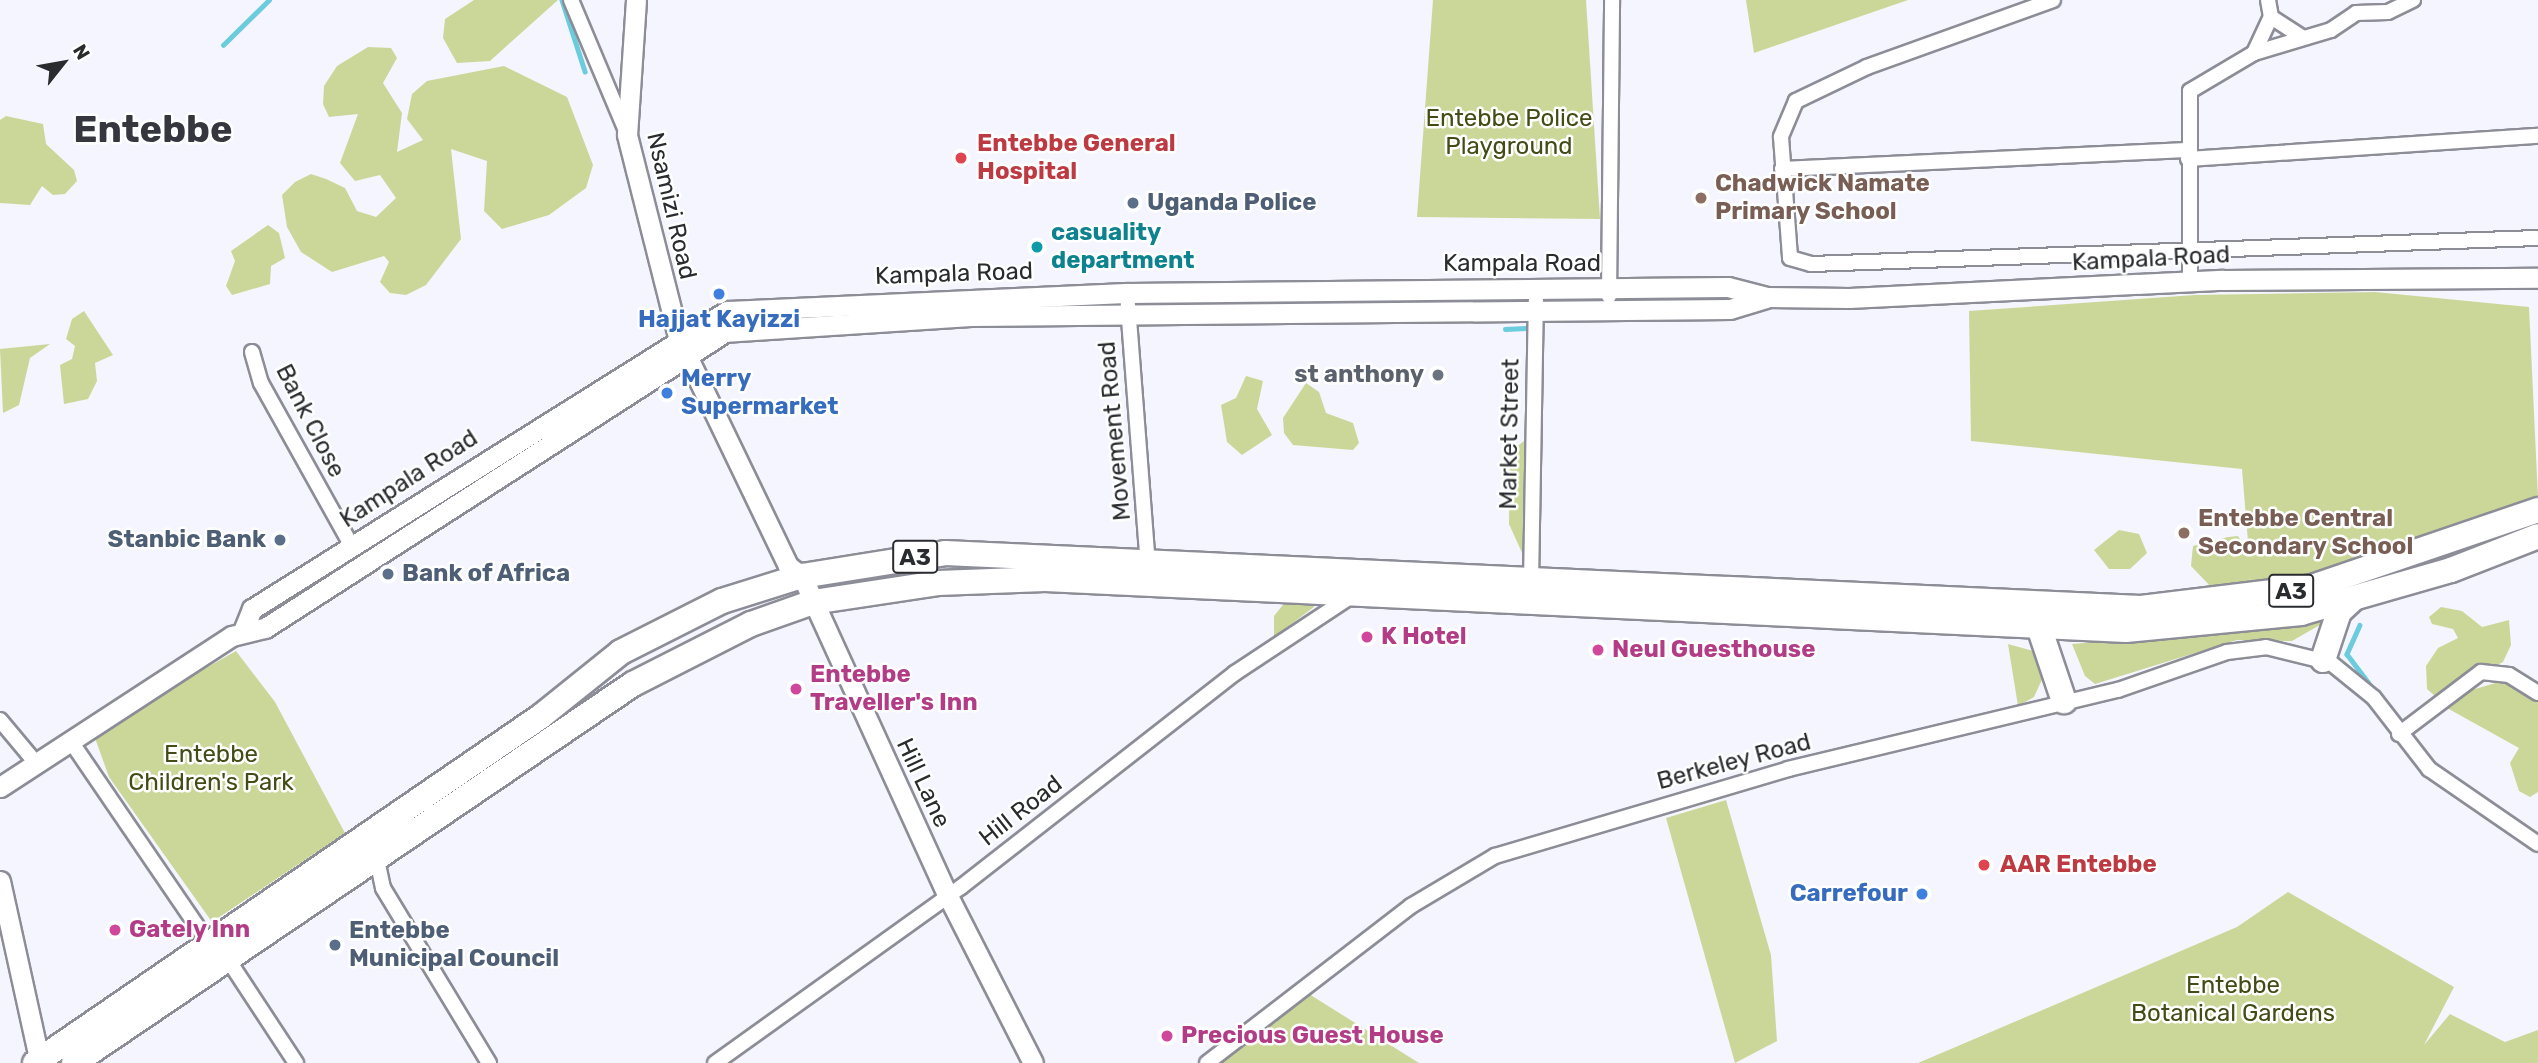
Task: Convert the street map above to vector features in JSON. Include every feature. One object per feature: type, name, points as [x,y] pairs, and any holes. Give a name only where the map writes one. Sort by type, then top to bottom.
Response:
[{"type":"highway","name":"A3","points":[[75,1063],[219,953],[540,717],[621,652],[722,601],[802,576],[945,553],[1531,582],[2036,617],[2141,608],[2312,587],[2538,510]]},
{"type":"highway","name":"A3","points":[[38,1062],[376,855],[634,684],[751,624],[813,602],[939,583],[1045,579],[1354,594],[2233,623],[2352,600],[2538,536]]},
{"type":"highway","points":[[2327,662],[2339,612],[2352,600]]},
{"type":"highway","points":[[2036,617],[2064,701]]},
{"type":"main road","name":"Nsamizi Road","points":[[636,0],[627,135],[682,344]]},
{"type":"main road","name":"Kampala Road","points":[[243,631],[252,610],[351,545],[682,344],[738,329],[899,319],[1731,309],[1767,298],[2190,281],[2538,278]]},
{"type":"main road","name":"Kampala Road","points":[[0,787],[243,631],[265,628],[727,311],[899,299],[1127,293],[1728,287],[1767,298]]},
{"type":"main road","points":[[899,299],[899,319]]},
{"type":"main road","name":"Hill Lane","points":[[682,344],[788,566],[802,576],[948,896],[1033,1063]]},
{"type":"main road","points":[[0,881],[38,1062]]},
{"type":"street","points":[[571,0],[627,135]]},
{"type":"street","points":[[1610,312],[1608,288],[1612,0]]},
{"type":"street","points":[[2053,0],[1807,91],[1786,116],[1782,169],[1785,250],[1798,263],[2538,238]]},
{"type":"street","points":[[2254,53],[2271,17],[2268,0]]},
{"type":"street","points":[[2190,281],[2190,91],[2254,53],[2331,30],[2356,13],[2388,12],[2413,0]]},
{"type":"street","points":[[2271,17],[2302,37]]},
{"type":"street","points":[[1782,169],[2188,155],[2538,136]]},
{"type":"street","name":"Market Street","points":[[1531,582],[1536,288]]},
{"type":"street","name":"Movement Road","points":[[1127,293],[1148,564]]},
{"type":"street","name":"Bank Close","points":[[252,352],[261,383],[351,545]]},
{"type":"street","name":"Hill Road","points":[[718,1062],[948,896],[1235,673],[1354,594]]},
{"type":"street","name":"Berkeley Road","points":[[1207,1063],[1411,906],[1495,856],[1788,769],[2118,690],[2227,652],[2266,647],[2327,662]]},
{"type":"street","points":[[2327,662],[2374,698],[2399,734],[2446,784],[2538,844]]},
{"type":"street","points":[[2399,734],[2481,672],[2509,675],[2538,693]]},
{"type":"street","points":[[0,720],[36,763]]},
{"type":"street","points":[[70,740],[296,1063]]},
{"type":"street","points":[[376,855],[383,888],[489,1063]]},
{"type":"green space","points":[[474,0],[558,0],[490,61],[457,63],[443,38],[445,19]]},
{"type":"green space","name":"Entebbe Police Playground","points":[[1433,0],[1586,0],[1600,219],[1417,217]]},
{"type":"green space","points":[[1746,0],[1908,0],[1754,53]]},
{"type":"green space","points":[[368,47],[391,48],[397,58],[383,83],[402,113],[397,152],[423,140],[407,119],[412,94],[427,81],[504,66],[567,97],[593,165],[586,188],[549,215],[502,229],[484,211],[487,161],[451,149],[461,239],[426,285],[406,295],[390,293],[380,282],[389,262],[384,256],[332,272],[301,252],[287,227],[282,195],[295,182],[311,174],[326,179],[345,188],[357,211],[376,217],[396,198],[380,175],[355,181],[340,163],[358,114],[329,117],[323,104],[324,86],[337,66]]},
{"type":"green space","points":[[6,116],[43,124],[46,144],[74,170],[77,181],[65,194],[53,195],[42,186],[30,205],[0,203],[0,120]]},
{"type":"green space","points":[[268,225],[279,233],[285,258],[271,266],[270,284],[232,295],[226,286],[235,261],[231,251]]},
{"type":"green space","points":[[2375,292],[2529,307],[2538,498],[2252,594],[2250,578],[2246,590],[2213,589],[2191,566],[2193,546],[2228,537],[2238,536],[2249,554],[2242,469],[1971,441],[1969,311],[2195,295]]},
{"type":"green space","points":[[84,311],[113,355],[95,363],[97,381],[88,399],[64,404],[60,365],[72,359],[75,346],[66,339],[72,319]]},
{"type":"green space","points":[[50,344],[30,358],[19,405],[3,413],[0,349]]},
{"type":"green space","points":[[1246,376],[1263,381],[1257,409],[1272,435],[1242,455],[1227,442],[1221,405],[1236,398]]},
{"type":"green space","points":[[1306,383],[1319,392],[1326,413],[1353,423],[1359,443],[1353,450],[1293,445],[1284,433],[1283,418]]},
{"type":"green space","points":[[1524,441],[1527,549],[1523,555],[1509,524],[1510,452]]},
{"type":"green space","points":[[2119,530],[2139,534],[2147,553],[2130,569],[2109,569],[2094,550]]},
{"type":"green space","points":[[1290,596],[1310,598],[1314,607],[1274,637],[1274,616]]},
{"type":"green space","points":[[2441,607],[2462,611],[2482,627],[2509,620],[2511,645],[2503,662],[2436,697],[2427,689],[2426,666],[2438,648],[2458,638],[2453,629],[2432,624],[2429,617]]},
{"type":"green space","points":[[2325,622],[2292,641],[2237,640],[2095,684],[2085,676],[2072,644]]},
{"type":"green space","points":[[2008,644],[2037,652],[2045,673],[2034,697],[2018,706]]},
{"type":"green space","name":"Entebbe Children's Park","points":[[236,651],[275,702],[345,833],[212,922],[109,777],[95,738],[109,723]]},
{"type":"green space","points":[[2506,680],[2538,696],[2538,792],[2530,797],[2519,791],[2510,763],[2519,748],[2447,708],[2451,696]]},
{"type":"green space","points":[[1726,800],[1771,955],[1777,1041],[1735,1063],[1666,818]]},
{"type":"green space","name":"Entebbe Botanical Gardens","points":[[2288,892],[2454,987],[2424,1045],[2450,1014],[2505,1042],[2538,1030],[2538,1063],[1918,1063],[2237,927]]},
{"type":"green space","points":[[1309,994],[1419,1063],[1214,1063]]},
{"type":"waterway","points":[[223,45],[269,0]]},
{"type":"waterway","points":[[562,0],[585,71]]},
{"type":"waterway","points":[[1505,329],[1526,328]]},
{"type":"waterway","points":[[2360,625],[2347,654],[2374,690]]},
{"type":"place","name":"Entebbe General Hospital","points":[[961,158]]},
{"type":"place","name":"Chadwick Namate Primary School","points":[[1701,198]]},
{"type":"place","name":"Uganda Police","points":[[1133,203]]},
{"type":"place","name":"casuality department","points":[[1037,247]]},
{"type":"place","name":"Hajjat Kayizzi","points":[[719,294]]},
{"type":"place","name":"st anthony","points":[[1438,375]]},
{"type":"place","name":"Merry Supermarket","points":[[667,393]]},
{"type":"place","name":"Entebbe Central Secondary School","points":[[2184,533]]},
{"type":"place","name":"Stanbic Bank","points":[[280,540]]},
{"type":"place","name":"Bank of Africa","points":[[388,574]]},
{"type":"place","name":"K Hotel","points":[[1367,637]]},
{"type":"place","name":"Neul Guesthouse","points":[[1598,650]]},
{"type":"place","name":"Entebbe Traveller's Inn","points":[[796,689]]},
{"type":"place","name":"AAR Entebbe","points":[[1984,865]]},
{"type":"place","name":"Carrefour","points":[[1922,894]]},
{"type":"place","name":"Gately Inn","points":[[115,930]]},
{"type":"place","name":"Entebbe Municipal Council","points":[[335,945]]},
{"type":"place","name":"Precious Guest House","points":[[1167,1036]]},
{"type":"district","name":"Entebbe","points":[[153,130]]}]
